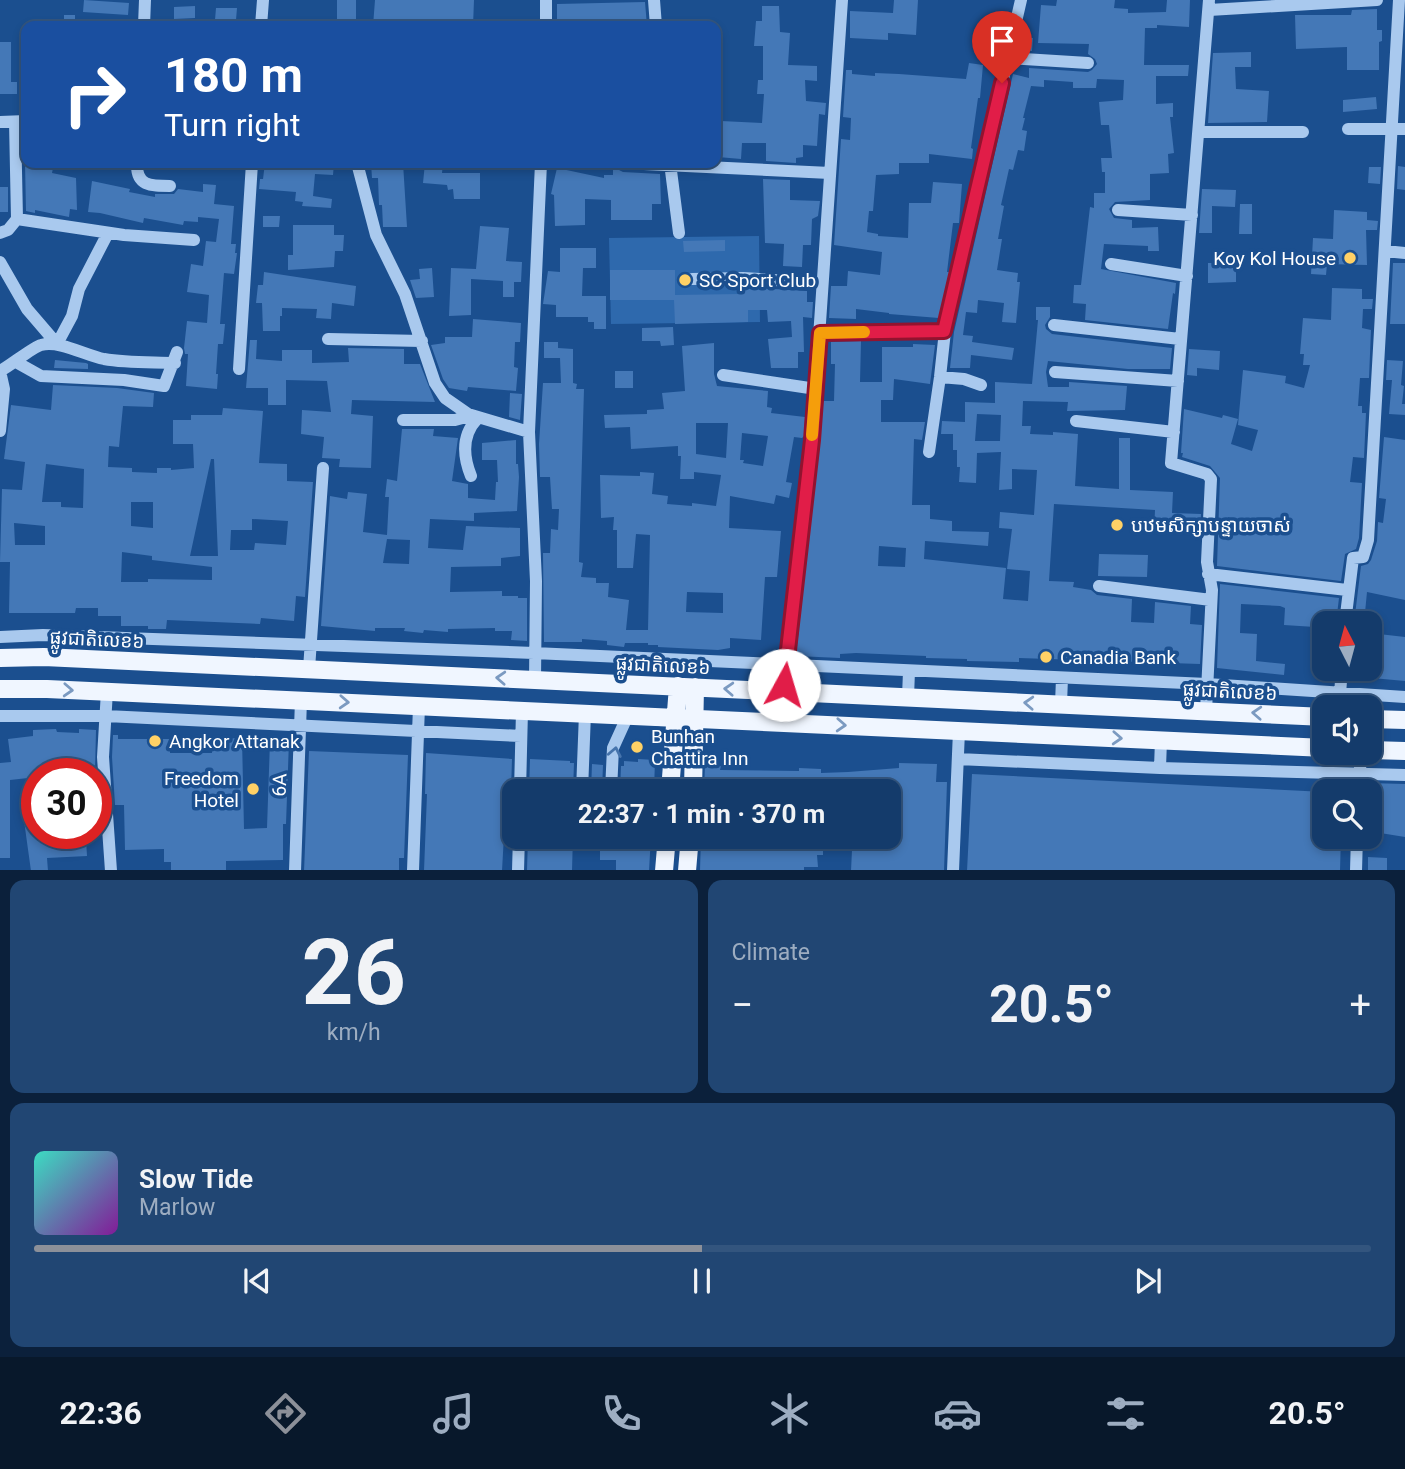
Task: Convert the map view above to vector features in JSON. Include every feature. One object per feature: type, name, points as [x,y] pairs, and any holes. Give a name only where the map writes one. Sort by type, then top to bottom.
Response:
[{"type":"main road","name":"ផ្លូវជាតិលេខ៦","points":[[0,658],[44,657],[1312,716]]},
{"type":"main road","points":[[672,779],[685,718],[686,687]]},
{"type":"main road","points":[[0,689],[107,691],[1312,747]]},
{"type":"main road","points":[[685,718],[695,755],[694,779]]},
{"type":"main road","points":[[1382,719],[1405,720]]},
{"type":"main road","points":[[1382,750],[1405,751]]},
{"type":"main road","points":[[664,870],[666,849]]},
{"type":"main road","points":[[687,870],[689,849]]},
{"type":"street","points":[[144,21],[145,0]]},
{"type":"street","points":[[261,21],[263,0]]},
{"type":"street","points":[[546,0],[546,21]]},
{"type":"street","points":[[654,0],[656,21]]},
{"type":"street","points":[[783,691],[816,389],[842,0]]},
{"type":"street","points":[[929,452],[944,331],[1021,0]]},
{"type":"street","points":[[1206,711],[1211,600],[1208,574],[1211,479],[1207,474],[1171,463],[1209,5],[1377,0]]},
{"type":"street","points":[[1346,611],[1353,558],[1363,557],[1368,540],[1399,0]]},
{"type":"street","points":[[1008,58],[1088,63]]},
{"type":"street","points":[[0,122],[20,121],[17,219],[8,230],[0,233]]},
{"type":"street","points":[[1348,130],[1405,129]]},
{"type":"street","points":[[1199,132],[1303,132]]},
{"type":"street","points":[[721,167],[830,173]]},
{"type":"street","points":[[138,168],[143,183],[149,186],[170,186]]},
{"type":"street","points":[[239,369],[252,168]]},
{"type":"street","points":[[358,168],[376,235],[405,294],[440,391],[456,407],[474,417],[529,432]]},
{"type":"street","points":[[535,680],[536,581],[529,432],[541,168]]},
{"type":"street","points":[[671,168],[679,233]]},
{"type":"street","points":[[1118,210],[1192,215]]},
{"type":"street","points":[[17,219],[108,233],[194,240]]},
{"type":"street","points":[[57,344],[72,316],[79,289],[108,233]]},
{"type":"street","points":[[1385,251],[1405,253]]},
{"type":"street","points":[[0,262],[27,309],[57,344],[79,353],[112,360],[176,357],[163,386],[124,380],[41,376],[16,362]]},
{"type":"street","points":[[1111,264],[1186,276]]},
{"type":"street","points":[[692,279],[743,278],[822,283]]},
{"type":"street","points":[[1054,325],[1180,339]]},
{"type":"street","points":[[820,333],[944,331]]},
{"type":"street","points":[[327,339],[422,341]]},
{"type":"street","points":[[0,431],[4,389],[0,371],[35,347],[57,344]]},
{"type":"street","points":[[1055,372],[1178,382]]},
{"type":"street","points":[[723,375],[816,389]]},
{"type":"street","points":[[940,377],[964,379],[981,385]]},
{"type":"street","points":[[403,420],[455,420],[474,417]]},
{"type":"street","points":[[471,476],[465,461],[466,436],[474,417]]},
{"type":"street","points":[[1076,421],[1174,432]]},
{"type":"street","points":[[309,669],[323,468]]},
{"type":"street","points":[[1208,574],[1348,590]]},
{"type":"street","points":[[1099,586],[1211,600]]},
{"type":"street","points":[[0,637],[43,635],[534,653],[1207,684],[1312,697]]},
{"type":"street","points":[[908,697],[909,671]]},
{"type":"street","points":[[1061,704],[1062,678]]},
{"type":"street","points":[[107,691],[103,757],[111,870]]},
{"type":"street","points":[[1382,697],[1405,696]]},
{"type":"street","name":"6A","points":[[295,870],[301,700]]},
{"type":"street","points":[[413,870],[419,706]]},
{"type":"street","points":[[520,779],[522,711]]},
{"type":"street","points":[[582,779],[585,713]]},
{"type":"street","points":[[612,779],[613,748],[628,715]]},
{"type":"street","points":[[0,716],[106,716],[521,736]]},
{"type":"street","points":[[953,870],[959,731]]},
{"type":"street","points":[[1160,768],[1161,740]]},
{"type":"street","points":[[958,759],[1405,775]]},
{"type":"street","points":[[1360,765],[1360,779]]},
{"type":"street","points":[[518,870],[519,849]]},
{"type":"street","points":[[1356,870],[1357,849]]},
{"type":"shaded area","name":"SC Sport Club","points":[[759,236],[760,322],[611,324],[609,238]]},
{"type":"building","points":[[84,0],[129,3],[128,15],[83,12]]},
{"type":"building","points":[[337,0],[356,0],[356,21],[337,21]]},
{"type":"building","points":[[375,0],[474,0],[473,21],[373,21]]},
{"type":"building","points":[[894,0],[918,0],[916,35],[888,33],[888,40],[850,38],[850,11],[893,13]]},
{"type":"building","points":[[1057,0],[1115,0],[1114,8],[1128,9],[1128,13],[1166,12],[1167,0],[1190,0],[1189,27],[1157,25],[1157,28],[1145,28],[1144,65],[1189,65],[1188,76],[1156,76],[1156,104],[1173,103],[1173,117],[1170,117],[1174,153],[1168,154],[1169,173],[1150,174],[1150,200],[1115,202],[1109,209],[1114,218],[1132,220],[1132,228],[1158,227],[1159,251],[1148,251],[1148,246],[1104,244],[1101,269],[1176,283],[1168,329],[1085,320],[1086,304],[1073,303],[1074,285],[1081,285],[1094,193],[1105,193],[1105,172],[1102,172],[1101,158],[1112,158],[1109,125],[1101,125],[1099,102],[1123,100],[1124,80],[1097,79],[1096,88],[1073,88],[1073,82],[1044,80],[1044,87],[1031,86],[1023,118],[1022,130],[1027,131],[1024,151],[1018,150],[1013,170],[1009,169],[1001,205],[1004,206],[998,239],[1002,239],[997,270],[1018,273],[1017,282],[1020,282],[1016,323],[1002,322],[1004,303],[978,300],[977,313],[966,312],[963,335],[973,336],[972,342],[1014,348],[1012,360],[971,355],[970,368],[950,368],[954,332],[1013,74],[1029,78],[1029,68],[1088,72],[1097,64],[1088,54],[1089,44],[1038,43],[1041,5],[1056,6]]},
{"type":"building","points":[[645,2],[647,21],[564,21],[557,19],[557,4]]},
{"type":"building","points":[[195,6],[195,18],[174,19],[174,7]]},
{"type":"building","points":[[762,6],[779,6],[780,32],[790,33],[788,65],[817,66],[817,81],[805,80],[806,101],[826,103],[825,115],[819,114],[817,146],[803,145],[803,157],[796,158],[796,163],[766,161],[766,143],[742,143],[741,159],[721,157],[721,121],[762,123],[764,94],[757,94],[758,80],[763,80],[763,46],[754,46],[756,21],[762,21]]},
{"type":"building","points":[[216,8],[237,8],[236,20],[215,20]]},
{"type":"building","points":[[1377,9],[1377,30],[1382,30],[1379,70],[1347,70],[1347,47],[1296,49],[1295,15],[1351,15],[1352,10]]},
{"type":"building","points":[[64,15],[75,15],[75,21],[64,21]]},
{"type":"building","points":[[1021,37],[1033,38],[1032,51],[1019,50]]},
{"type":"building","points":[[0,42],[11,42],[11,82],[17,82],[17,94],[0,94]]},
{"type":"building","points":[[1251,52],[1251,67],[1235,67],[1236,89],[1269,91],[1267,122],[1208,123],[1213,53]]},
{"type":"building","points":[[969,63],[983,65],[971,148],[972,159],[929,154],[929,163],[899,163],[899,174],[876,175],[873,211],[869,211],[867,232],[878,236],[908,238],[909,203],[931,203],[933,182],[962,184],[959,223],[953,223],[947,272],[950,272],[939,318],[856,309],[856,319],[829,318],[831,286],[847,286],[848,271],[880,275],[882,252],[834,245],[841,139],[850,140],[851,118],[843,117],[846,70],[852,70],[852,74],[875,76],[875,73],[966,79]]},
{"type":"building","points":[[1376,97],[1377,109],[1343,112],[1343,100]]},
{"type":"building","points":[[1398,166],[1405,167],[1405,190],[1397,189]]},
{"type":"building","points":[[1369,167],[1381,167],[1380,184],[1368,183]]},
{"type":"building","points":[[25,168],[53,168],[52,173],[76,178],[77,210],[70,209],[69,217],[35,210],[35,213],[26,211]]},
{"type":"building","points":[[264,168],[334,168],[333,175],[315,174],[313,196],[332,199],[331,208],[302,206],[303,202],[295,201],[296,192],[259,189],[260,179],[263,179]]},
{"type":"building","points":[[371,168],[403,168],[407,227],[383,227],[378,178],[372,178]]},
{"type":"building","points":[[424,168],[442,168],[442,173],[480,173],[480,199],[454,199],[453,189],[448,190],[447,185],[423,183]]},
{"type":"building","points":[[557,168],[604,178],[604,175],[613,175],[613,168],[623,172],[660,174],[661,204],[652,204],[652,220],[611,220],[611,200],[585,199],[585,225],[555,226],[554,195],[551,194]]},
{"type":"building","points":[[763,179],[790,180],[790,200],[820,201],[818,216],[812,219],[811,245],[803,245],[802,267],[783,266],[784,244],[765,243]]},
{"type":"building","points":[[92,181],[155,197],[155,194],[174,194],[178,189],[203,192],[203,184],[216,185],[214,204],[234,206],[231,244],[236,244],[237,253],[234,274],[224,273],[220,324],[225,324],[223,344],[218,344],[217,389],[186,386],[188,354],[185,354],[184,348],[187,321],[207,323],[209,295],[187,292],[191,264],[203,266],[206,241],[216,242],[219,219],[198,217],[198,222],[184,221],[183,225],[144,218],[143,223],[88,212]]},
{"type":"building","points":[[0,187],[8,187],[8,212],[0,212]]},
{"type":"building","points":[[1202,189],[1236,190],[1235,207],[1212,206],[1212,233],[1199,233]]},
{"type":"building","points":[[1240,204],[1252,204],[1252,234],[1239,234]]},
{"type":"building","points":[[1334,210],[1367,212],[1367,220],[1378,221],[1377,230],[1366,230],[1367,265],[1327,264],[1326,275],[1311,274],[1313,238],[1333,239]]},
{"type":"building","points":[[263,216],[280,216],[279,227],[263,227]]},
{"type":"building","points":[[293,225],[334,225],[334,235],[344,235],[343,251],[335,251],[334,267],[288,270],[288,255],[293,255]]},
{"type":"building","points":[[480,226],[509,228],[506,261],[522,262],[521,282],[514,282],[514,297],[503,297],[503,281],[471,279],[471,315],[449,316],[451,268],[476,269]]},
{"type":"building","points":[[725,240],[725,251],[684,252],[683,241]]},
{"type":"building","points":[[560,248],[596,248],[596,268],[583,268],[582,296],[606,296],[606,329],[594,329],[594,322],[588,322],[588,317],[556,317],[556,305],[543,304],[548,271],[560,272]]},
{"type":"building","points":[[1208,263],[1236,263],[1236,282],[1208,283]]},
{"type":"building","points":[[1393,263],[1405,263],[1405,324],[1390,324]]},
{"type":"building","points":[[432,268],[434,297],[416,298],[410,280],[420,279],[419,269]]},
{"type":"building","points":[[610,270],[675,270],[675,295],[740,294],[739,287],[807,291],[807,302],[813,302],[812,318],[803,317],[804,352],[798,352],[798,368],[771,368],[768,339],[792,337],[791,321],[768,322],[767,310],[748,310],[748,322],[675,324],[674,300],[610,300]]},
{"type":"building","points":[[264,272],[356,286],[354,306],[332,303],[331,319],[316,318],[317,309],[282,308],[280,331],[263,331],[262,303],[256,303],[258,285],[263,285]]},
{"type":"building","points":[[1332,288],[1362,289],[1362,299],[1373,299],[1372,309],[1363,309],[1362,328],[1371,330],[1369,378],[1360,378],[1358,406],[1362,406],[1362,413],[1366,413],[1364,458],[1353,457],[1350,482],[1362,483],[1356,549],[1345,554],[1341,581],[1217,566],[1220,478],[1210,466],[1182,457],[1184,409],[1238,419],[1231,444],[1252,451],[1258,430],[1238,425],[1243,370],[1286,376],[1285,383],[1304,388],[1310,365],[1303,365],[1304,354],[1300,354],[1303,318],[1331,320]]},
{"type":"building","points":[[1036,307],[1050,307],[1050,317],[1045,325],[1052,334],[1172,348],[1170,369],[1128,369],[1048,361],[1048,387],[1069,387],[1069,382],[1127,386],[1125,410],[1067,411],[1068,402],[1023,401],[1022,426],[1031,426],[1030,434],[1078,434],[1075,486],[1119,489],[1119,438],[1130,438],[1130,490],[1173,492],[1172,513],[1201,514],[1200,535],[1154,532],[1155,510],[1054,504],[1049,581],[1074,582],[1073,587],[1091,590],[1097,595],[1132,599],[1131,622],[1154,623],[1155,602],[1191,606],[1190,624],[1202,625],[1200,664],[1019,658],[1019,662],[967,661],[856,653],[840,654],[840,658],[796,656],[823,401],[834,401],[835,364],[831,364],[831,342],[861,341],[860,382],[882,382],[882,347],[935,345],[930,384],[894,379],[893,400],[881,400],[881,422],[925,422],[922,440],[914,439],[912,505],[930,505],[930,519],[952,521],[952,531],[989,532],[988,546],[925,541],[924,559],[1006,568],[1003,599],[1028,601],[1030,571],[1007,569],[1012,529],[999,528],[1000,512],[1034,515],[1037,470],[1012,469],[1012,489],[999,490],[1001,452],[977,453],[976,483],[959,482],[960,467],[957,467],[957,450],[953,450],[953,434],[941,434],[942,421],[965,422],[965,402],[995,403],[995,382],[1032,384]],"holes":[[[977,414],[1001,415],[1000,441],[975,441]],[[879,546],[906,548],[905,567],[878,566]]]},
{"type":"building","points":[[473,319],[521,323],[520,342],[515,342],[514,367],[518,368],[516,391],[468,387],[467,391],[449,388],[443,379],[431,345],[445,343],[445,337],[472,337]]},
{"type":"building","points":[[673,327],[674,345],[661,346],[660,341],[642,341],[642,328]]},
{"type":"building","points":[[250,340],[257,340],[256,359],[282,361],[282,350],[312,350],[312,363],[349,362],[348,348],[404,349],[404,364],[420,364],[435,402],[352,400],[351,414],[373,416],[371,468],[339,467],[340,459],[322,458],[324,437],[301,434],[302,410],[331,412],[327,381],[286,380],[286,405],[268,405],[268,388],[246,388]]},
{"type":"building","points":[[544,342],[558,342],[558,348],[573,349],[573,383],[577,384],[576,389],[584,389],[579,562],[583,563],[581,577],[596,578],[596,583],[609,583],[608,597],[629,600],[626,630],[648,630],[650,535],[636,534],[633,568],[617,568],[617,530],[613,530],[614,517],[601,518],[600,475],[640,476],[640,472],[654,473],[652,494],[668,496],[667,504],[716,506],[721,475],[694,472],[694,479],[680,479],[681,456],[678,456],[678,446],[631,449],[630,427],[605,428],[604,415],[647,414],[647,410],[664,409],[662,393],[685,391],[682,346],[714,343],[714,374],[717,386],[768,391],[767,407],[772,408],[771,413],[805,417],[804,436],[794,437],[786,482],[792,483],[789,498],[776,495],[774,504],[730,496],[729,528],[781,531],[777,577],[765,577],[761,640],[730,638],[730,648],[718,650],[658,647],[648,643],[625,643],[624,647],[607,645],[607,641],[582,639],[582,642],[544,642],[543,553],[550,553],[551,529],[558,530],[559,509],[552,509],[550,477],[540,477],[543,383],[561,383],[560,358],[544,358]],"holes":[[[696,423],[728,423],[726,458],[696,454]],[[742,433],[768,436],[763,466],[743,463],[744,460],[740,460]],[[687,592],[723,593],[723,613],[686,612]]]},
{"type":"building","points":[[1189,349],[1220,351],[1219,370],[1197,368],[1197,376],[1187,375]]},
{"type":"building","points":[[55,360],[86,363],[88,369],[54,368]]},
{"type":"building","points":[[1387,360],[1403,361],[1401,385],[1404,386],[1402,404],[1405,404],[1405,415],[1389,414],[1392,380],[1386,380]]},
{"type":"building","points":[[615,371],[633,371],[633,388],[615,388]]},
{"type":"building","points":[[53,385],[154,393],[153,407],[123,406],[119,447],[109,446],[108,467],[157,473],[157,468],[194,468],[193,444],[173,444],[173,420],[191,420],[191,415],[222,415],[223,408],[263,411],[259,463],[287,464],[287,481],[313,482],[305,597],[296,596],[294,621],[261,618],[260,624],[167,620],[166,629],[148,629],[148,626],[121,626],[121,616],[98,616],[98,608],[76,608],[75,613],[9,613],[10,562],[0,562],[2,489],[22,490],[25,462],[4,459],[11,405],[51,410]],"holes":[[[211,459],[214,459],[218,556],[190,556]],[[46,464],[84,469],[83,508],[61,507],[61,502],[42,502]],[[131,502],[153,502],[153,528],[131,526]],[[252,519],[288,521],[286,545],[255,543],[254,550],[230,550],[231,530],[252,530]],[[14,523],[45,526],[45,545],[15,545]],[[122,552],[152,556],[152,560],[212,567],[212,580],[148,579],[148,582],[121,582]]]},
{"type":"building","points":[[510,393],[522,394],[520,420],[509,417]]},
{"type":"building","points":[[402,429],[434,429],[433,436],[458,438],[452,481],[468,484],[468,498],[495,500],[497,460],[482,460],[482,443],[516,440],[519,477],[517,511],[474,513],[474,521],[430,519],[428,548],[463,550],[466,526],[520,528],[520,556],[501,558],[501,566],[451,567],[450,592],[502,591],[502,596],[527,598],[527,641],[511,640],[512,631],[495,631],[495,628],[448,629],[448,632],[424,630],[423,633],[404,631],[405,628],[375,628],[375,631],[321,626],[330,496],[347,499],[348,492],[367,494],[363,532],[387,535],[387,479],[397,481]],"holes":[[[387,539],[410,540],[409,564],[383,563]]]},
{"type":"building","points":[[1384,437],[1405,440],[1405,600],[1367,592],[1365,611],[1355,611],[1361,566],[1371,560],[1377,541],[1378,522],[1383,523],[1386,499],[1379,498]]},
{"type":"building","points":[[1099,554],[1148,555],[1147,577],[1098,576]]},
{"type":"building","points":[[1220,584],[1339,598],[1337,611],[1312,611],[1312,627],[1284,625],[1285,608],[1280,606],[1241,604],[1240,633],[1257,634],[1256,661],[1285,664],[1284,675],[1217,668]]},
{"type":"building","points":[[1382,634],[1405,637],[1405,681],[1382,679]]},
{"type":"building","points":[[56,729],[57,732],[79,733],[79,729],[96,730],[95,758],[21,758],[21,779],[10,780],[10,858],[0,858],[0,763],[11,762],[8,739],[33,736],[33,730]]},
{"type":"building","points":[[113,735],[118,735],[118,739],[170,739],[170,753],[212,753],[212,739],[242,738],[244,829],[267,828],[270,741],[289,741],[283,860],[226,861],[226,870],[171,870],[171,862],[164,862],[164,849],[125,850],[124,805],[115,805]]},
{"type":"building","points":[[309,751],[408,755],[404,858],[399,858],[399,870],[304,870]]},
{"type":"building","points":[[426,753],[512,759],[511,779],[502,779],[502,870],[424,870]]},
{"type":"building","points":[[530,759],[574,763],[573,779],[529,779]]},
{"type":"building","points":[[638,759],[655,760],[654,779],[620,779],[624,761],[638,762]]},
{"type":"building","points":[[899,763],[937,764],[936,782],[947,782],[944,870],[851,870],[852,850],[823,850],[823,855],[817,855],[818,867],[804,867],[804,870],[700,870],[701,849],[901,849],[901,779],[704,779],[705,765],[721,766],[720,770],[799,771],[799,768],[821,769],[821,773],[899,768]]},
{"type":"building","points":[[592,764],[603,765],[602,779],[591,779]]},
{"type":"building","points":[[972,774],[1312,791],[1312,849],[1341,849],[1340,870],[967,870]]},
{"type":"building","points":[[1382,783],[1405,784],[1405,837],[1382,833]]},
{"type":"building","points":[[28,849],[87,849],[87,856],[47,858],[48,870],[31,870]]},
{"type":"building","points":[[528,849],[573,849],[572,870],[527,870]]},
{"type":"building","points":[[600,849],[650,849],[649,870],[616,870],[616,860],[600,860]]},
{"type":"building","points":[[1368,857],[1387,858],[1387,870],[1368,870]]},
{"type":"slow traffic","points":[[812,435],[820,333],[864,332]]},
{"type":"place","name":"Koy Kol House","points":[[1350,258]]},
{"type":"place","name":"SC Sport Club","points":[[685,280]]},
{"type":"place","name":"បឋមសិក្សាបន្ទាយចាស់","points":[[1117,525]]},
{"type":"place","name":"Canadia Bank","points":[[1046,657]]},
{"type":"place","name":"Angkor Attanak","points":[[155,741]]},
{"type":"place","name":"Bunhan Chattira Inn","points":[[637,747]]},
{"type":"place","name":"Freedom Hotel","points":[[253,789]]},
{"type":"route","points":[[784,685],[812,440],[820,333],[944,331],[1002,83]]}]
